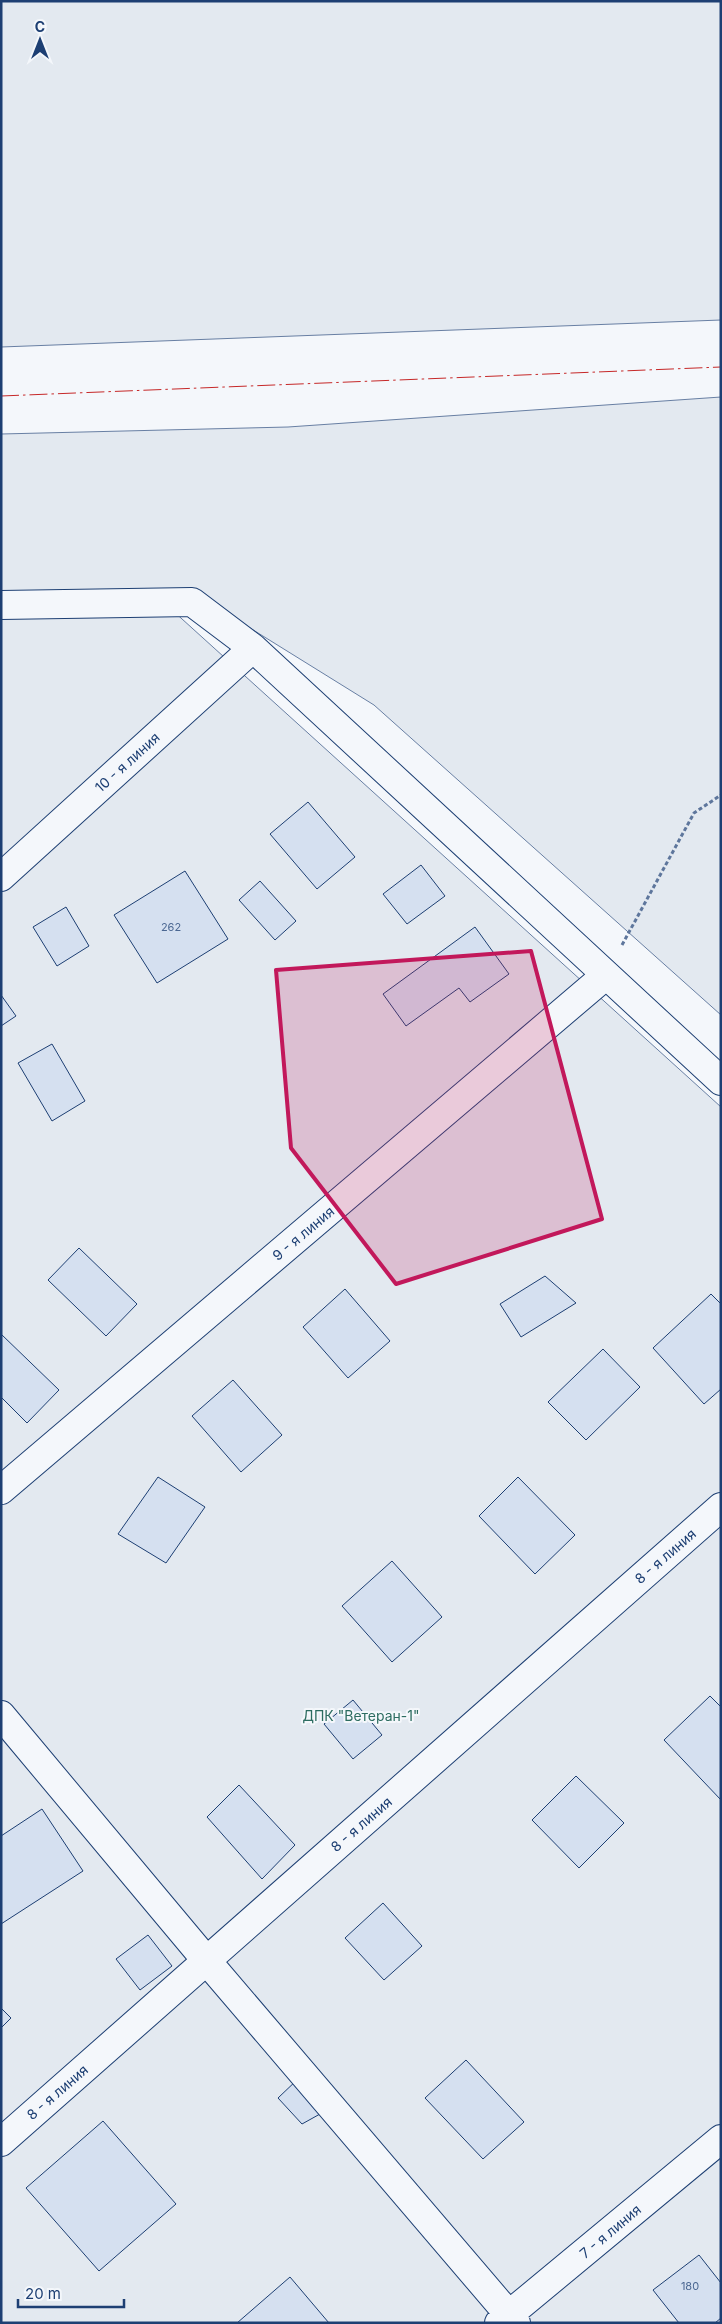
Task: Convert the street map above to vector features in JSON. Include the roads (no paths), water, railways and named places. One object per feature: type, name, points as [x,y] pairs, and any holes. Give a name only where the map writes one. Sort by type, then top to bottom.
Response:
[{"type":"street","points":[[1,605],[192,602],[253,648],[605,976],[721,1081]]},
{"type":"street","name":"10 - я линия","points":[[1,876],[253,648]]},
{"type":"street","name":"9 - я линия","points":[[1,1490],[605,976]]},
{"type":"street","name":"8 - я линия","points":[[1,2142],[721,1507]]},
{"type":"street","points":[[1,1715],[508,2320]]},
{"type":"street","name":"7 - я линия","points":[[508,2320],[721,2139]]},
{"type":"park label","name":"ДПК \"Ветеран-1\"","points":[[361,1715]]}]
